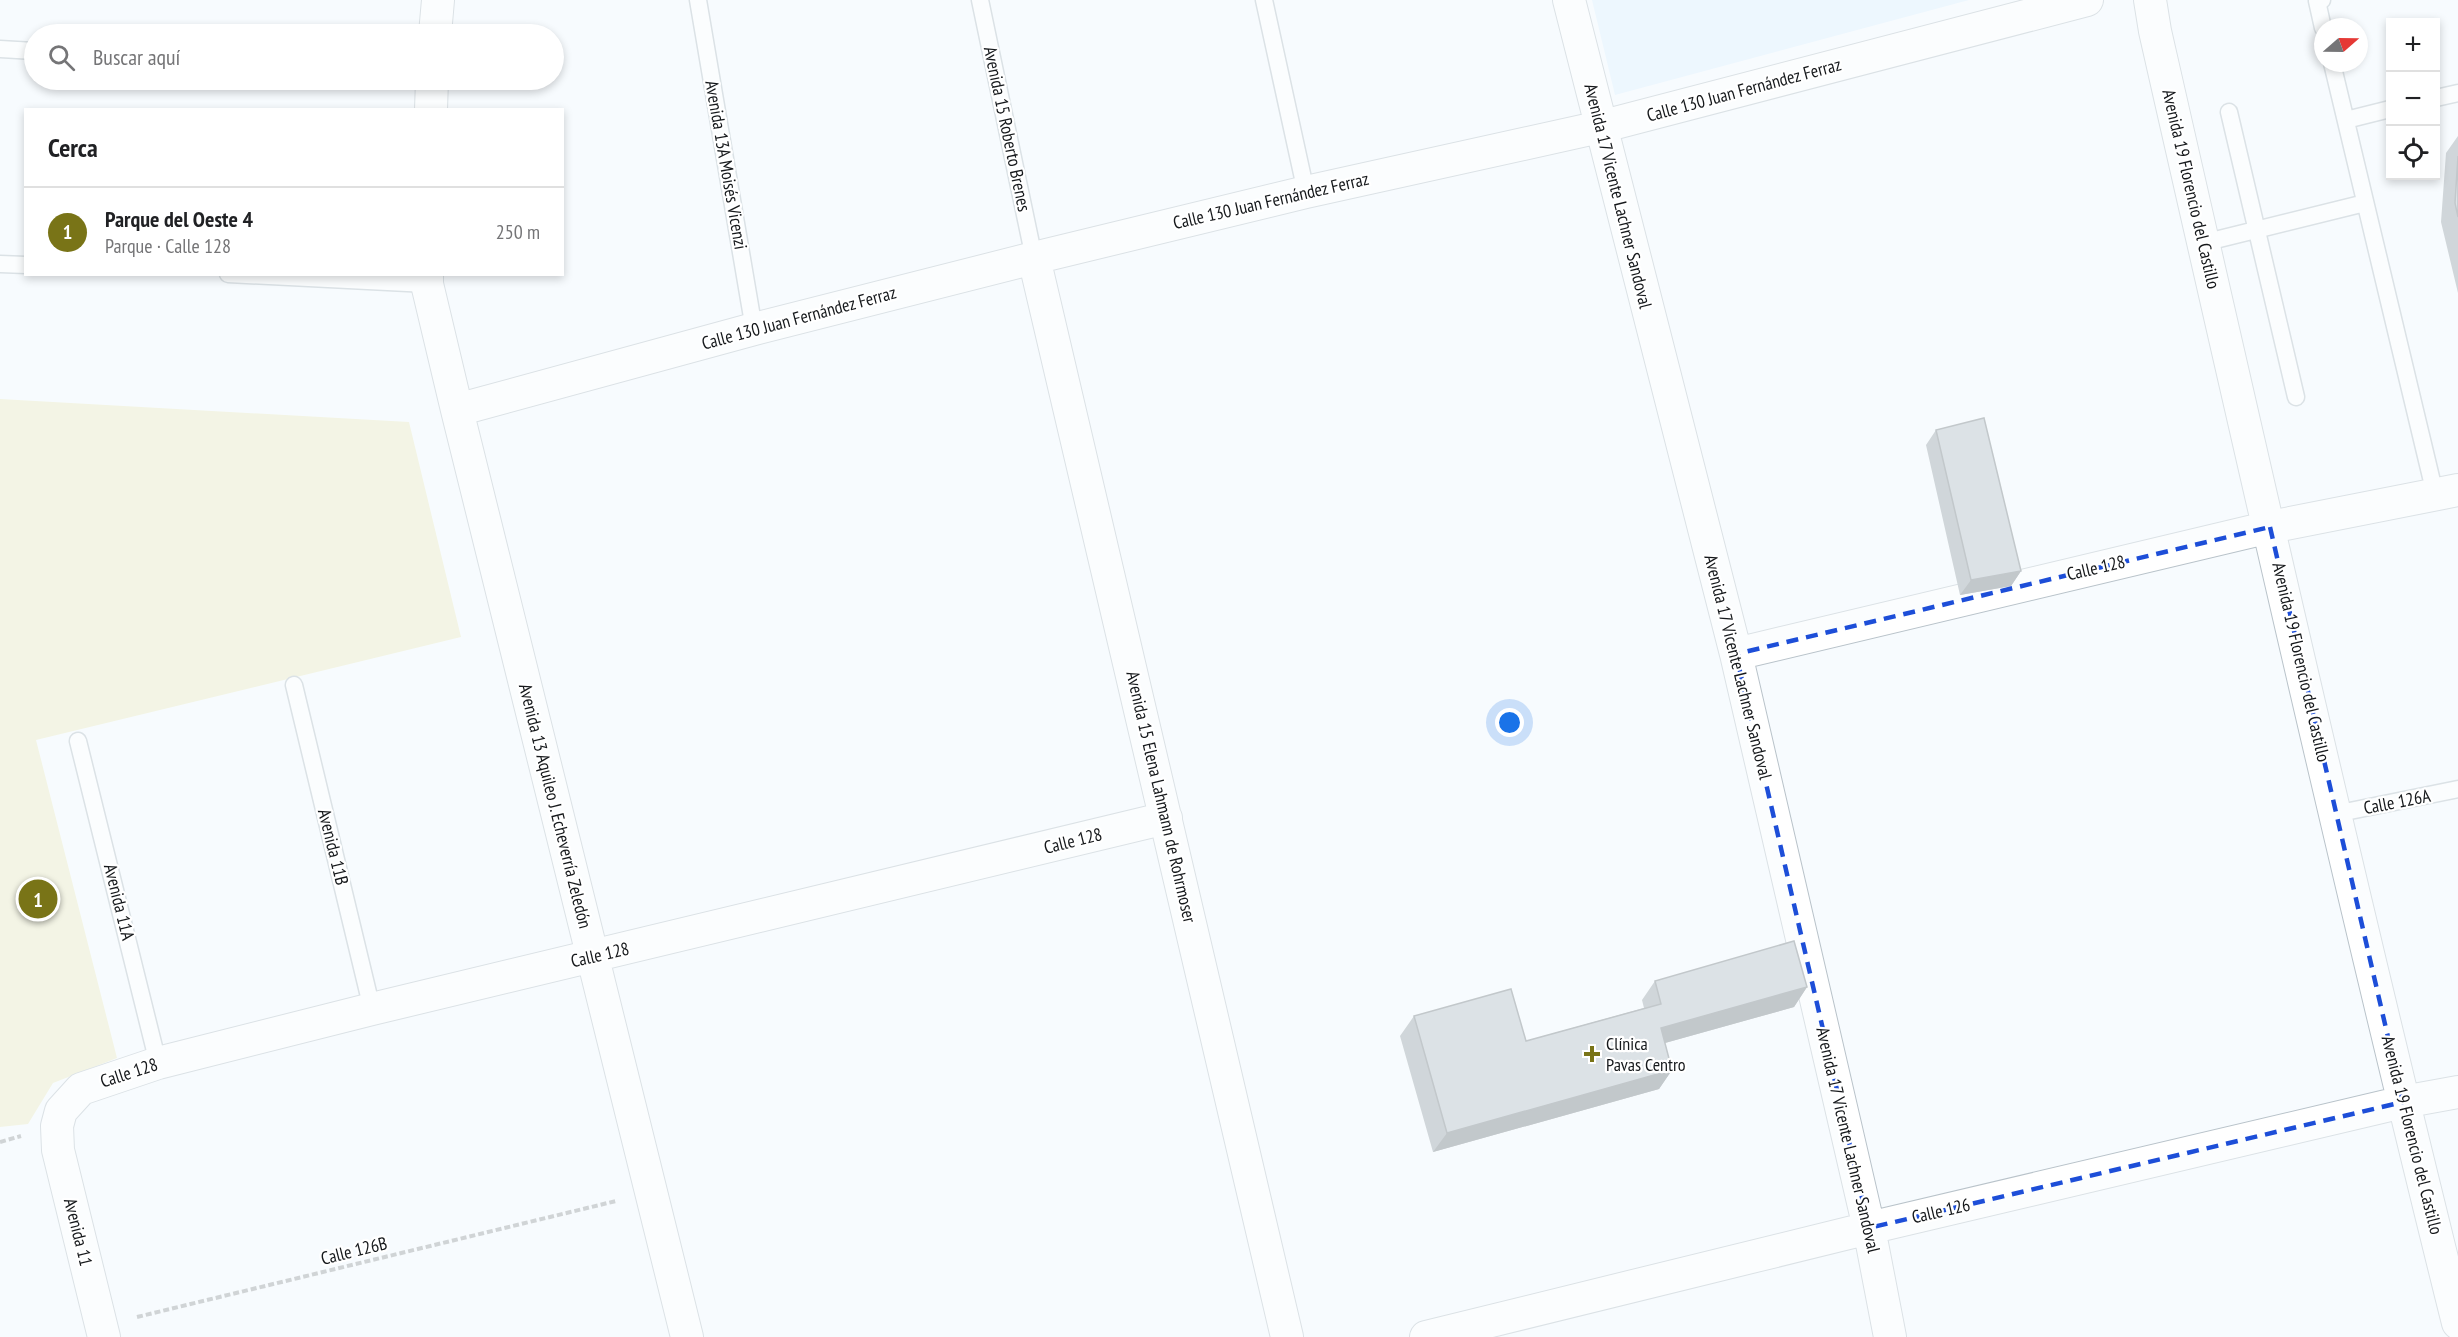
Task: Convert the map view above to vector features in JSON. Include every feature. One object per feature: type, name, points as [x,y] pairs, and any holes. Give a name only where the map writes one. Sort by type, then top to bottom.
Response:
[{"type":"street","points":[[436,24],[438,0]]},
{"type":"street","name":"Avenida 17 Vicente Lachner Sandoval","points":[[1569,0],[1736,654],[1869,1228],[1890,1337]]},
{"type":"street","name":"Calle 130 Juan Fernández Ferraz","points":[[457,410],[754,329],[1034,258],[1306,192],[1600,127],[2087,0]]},
{"type":"street","name":"Avenida 19 Florencio del Castillo","points":[[2150,0],[2203,243],[2403,1102],[2458,1323]]},
{"type":"street","points":[[431,108],[432,90]]},
{"type":"street","name":"Avenida 15 Elena Lahmann de Rohrmoser","points":[[1034,258],[1287,1337]]},
{"type":"street","name":"Avenida 13 Aquileo J. Echeverría Zeledón","points":[[427,279],[457,410],[687,1337]]},
{"type":"street","name":"Calle 128","points":[[1736,654],[2270,527],[2447,492]]},
{"type":"street","name":"Calle 128","points":[[57,1126],[61,1111],[81,1089],[158,1063],[372,1009],[1166,818]]},
{"type":"street","name":"Calle 126","points":[[1426,1337],[1869,1228],[2403,1102],[2458,1092]]},
{"type":"street","name":"Avenida 11","points":[[57,1126],[58,1150],[102,1332]]},
{"type":"lane","name":"Avenida 13A Moisés Vicenzi","points":[[698,0],[754,329]]},
{"type":"lane","name":"Avenida 15 Roberto Brenes","points":[[980,0],[1034,258]]},
{"type":"lane","points":[[1264,0],[1306,192]]},
{"type":"lane","points":[[2321,18],[2317,1],[2322,0]]},
{"type":"lane","points":[[0,49],[24,50]]},
{"type":"lane","points":[[2334,72],[2365,203],[2447,492]]},
{"type":"lane","points":[[2440,97],[2458,93]]},
{"type":"lane","points":[[2346,120],[2386,110]]},
{"type":"lane","points":[[2229,112],[2296,397]]},
{"type":"lane","points":[[2203,243],[2365,203]]},
{"type":"lane","points":[[0,264],[24,265]]},
{"type":"lane","points":[[308,276],[427,279]]},
{"type":"lane","name":"Avenida 11B","points":[[294,685],[372,1009]]},
{"type":"lane","name":"Avenida 11A","points":[[78,741],[158,1063]]},
{"type":"lane","name":"Calle 126A","points":[[2336,814],[2458,789]]},
{"type":"path","name":"Calle 126B","points":[[102,1332],[651,1192]]},
{"type":"highlighted area","points":[[2270,527],[2403,1102],[1869,1228],[1736,654]]},
{"type":"shaded area","points":[[1592,0],[1969,0],[1615,95]]},
{"type":"green space","points":[[0,399],[409,422],[461,637],[36,740],[117,1058],[53,1083],[28,1124],[0,1127]]},
{"type":"building","points":[[2458,156],[2458,217],[2455,203]]},
{"type":"building","points":[[1984,418],[2021,571],[1971,580],[1936,430]]},
{"type":"building","name":"Clínica Pavas Centro","points":[[1794,941],[1807,987],[1661,1028],[1672,1070],[1447,1133],[1414,1016],[1511,989],[1526,1041],[1661,1004],[1655,981]]},
{"type":"place","name":"Parque del Oeste 4","points":[[38,899]]},
{"type":"place","name":"Clínica Pavas Centro","points":[[1592,1054]]}]
